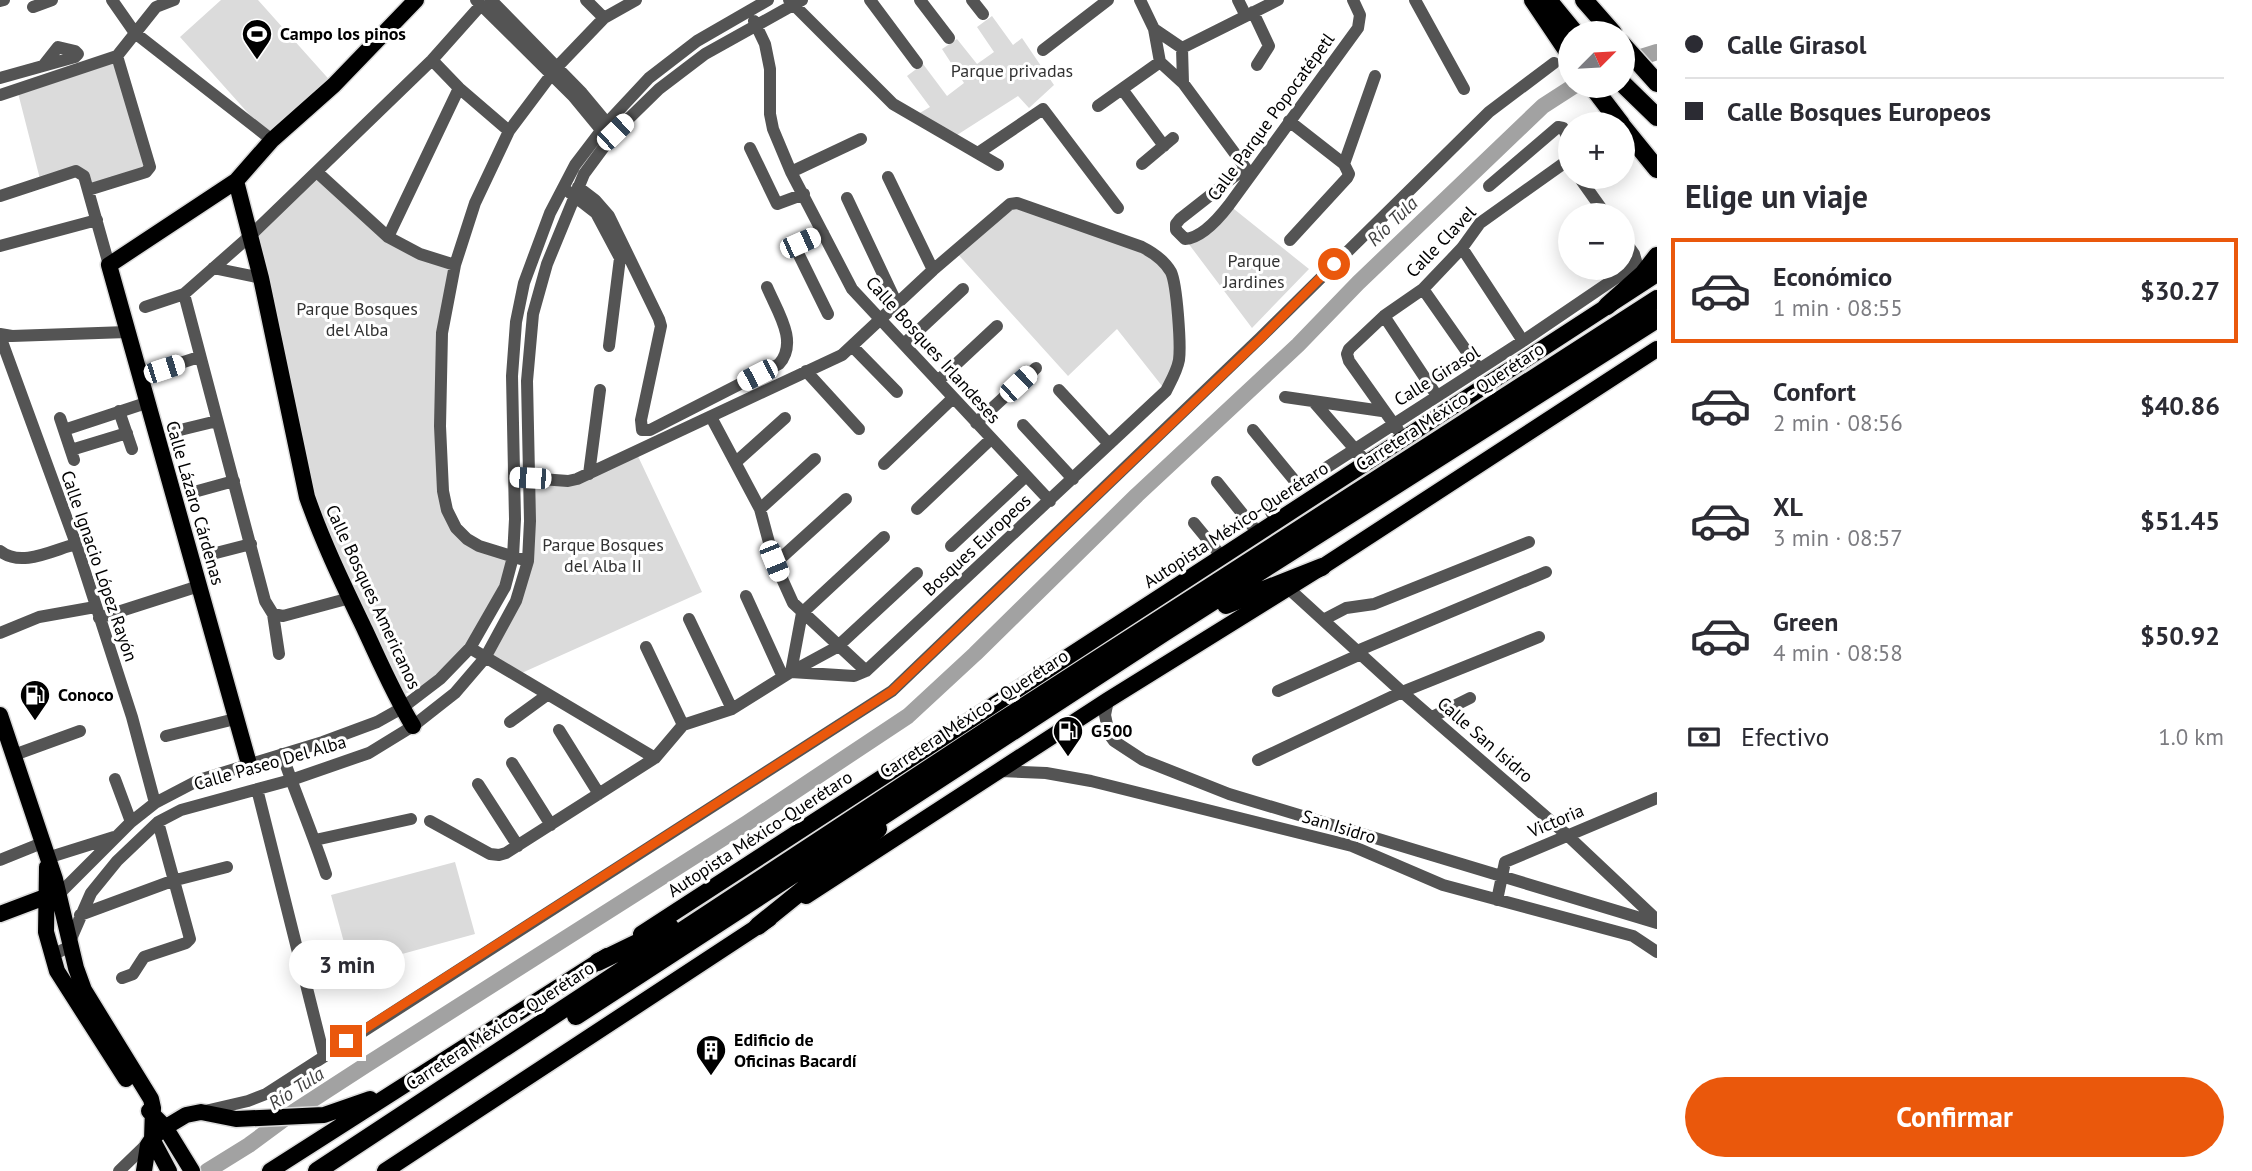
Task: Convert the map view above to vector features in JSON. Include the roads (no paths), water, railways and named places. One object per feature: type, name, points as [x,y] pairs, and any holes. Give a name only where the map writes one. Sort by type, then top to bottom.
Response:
[{"type":"highway","points":[[1533,0],[1558,46]]},
{"type":"highway","points":[[1548,0],[1565,21]]},
{"type":"highway","points":[[1584,0],[1603,21]]},
{"type":"highway","points":[[1635,55],[1657,71]]},
{"type":"highway","points":[[1635,58],[1657,83]]},
{"type":"highway","points":[[1635,96],[1657,117]]},
{"type":"highway","points":[[1635,142],[1657,169]]},
{"type":"highway","points":[[1607,306],[1643,274],[1657,256]]},
{"type":"highway","name":"Carretera México - Querétaro","points":[[317,1171],[501,1052],[727,900],[1657,299]]},
{"type":"highway","name":"Carretera México - Querétaro","points":[[338,1171],[1165,632],[1657,319]]},
{"type":"highway","points":[[1165,632],[1322,567]]},
{"type":"highway","points":[[758,926],[857,848],[911,797]]},
{"type":"highway","points":[[598,962],[727,900]]},
{"type":"main road","points":[[109,265],[236,181],[272,140],[334,85],[416,0]]},
{"type":"main road","name":"Calle Bosques Americanos","points":[[236,181],[261,278],[307,498],[318,530],[413,726]]},
{"type":"main road","name":"Calle Lázaro Cárdenas","points":[[109,265],[249,764]]},
{"type":"main road","name":"Autopista México-Querétaro","points":[[270,1171],[598,962],[1657,274]]},
{"type":"main road","points":[[385,1171],[758,926],[1108,700],[1322,567],[1657,349]]},
{"type":"main road","points":[[1611,379],[1657,359]]},
{"type":"main road","points":[[0,715],[46,855],[52,894],[84,990],[192,1171]]},
{"type":"main road","points":[[0,914],[52,894]]},
{"type":"main road","points":[[52,894],[47,921],[50,947],[57,971],[144,1106],[236,1119],[317,1115],[338,1112],[410,1083]]},
{"type":"main road","points":[[152,1107],[152,1139],[167,1167]]},
{"type":"main road","points":[[144,1171],[148,1145],[152,1139],[165,1127],[193,1113]]},
{"type":"main road","points":[[398,1171],[450,1129]]},
{"type":"street","points":[[33,6],[52,0]]},
{"type":"street","points":[[112,0],[135,33],[272,140]]},
{"type":"street","points":[[0,95],[117,56],[156,7],[173,0]]},
{"type":"street","points":[[586,0],[604,18]]},
{"type":"street","points":[[528,561],[479,546],[467,539],[456,528],[445,500],[440,426],[442,333],[455,265],[475,203],[509,131],[554,71],[604,18],[636,0]]},
{"type":"street","name":"Calle Paseo Del Alba","points":[[52,894],[155,803],[199,780],[352,732],[402,708],[440,679],[470,648],[505,587],[513,557],[512,376],[516,322],[524,283],[536,248],[563,188],[575,165],[607,131],[649,78],[697,41],[768,0]]},
{"type":"street","points":[[870,0],[917,64]]},
{"type":"street","points":[[920,0],[948,38]]},
{"type":"street","points":[[972,0],[983,14]]},
{"type":"street","points":[[1140,0],[1154,29],[1160,62],[1183,82],[1247,171]]},
{"type":"street","points":[[1238,0],[1269,46],[1257,65]]},
{"type":"street","points":[[1157,49],[1177,45],[1278,0]]},
{"type":"street","name":"Calle Parque Popocatépetl","points":[[1247,171],[1180,219],[1176,224],[1177,230],[1185,239],[1195,236],[1220,216],[1247,171],[1289,121],[1359,28],[1360,15],[1353,0]]},
{"type":"street","points":[[1415,0],[1464,89]]},
{"type":"street","points":[[145,307],[184,294],[251,235],[432,60],[483,2],[554,71],[607,131]]},
{"type":"street","points":[[795,2],[893,104],[998,165]]},
{"type":"street","name":"Calle Paseo Del Alba","points":[[70,942],[80,915],[103,877],[138,839],[158,822],[181,810],[290,780],[369,753],[413,726],[455,693],[485,658],[516,601],[528,561],[530,478],[527,381],[533,314],[547,264],[577,191],[607,131],[705,54],[758,26],[795,2]]},
{"type":"street","points":[[1043,50],[1101,2]]},
{"type":"street","name":"Calle Bosques Irlandeses","points":[[749,11],[765,44],[770,69],[770,114],[773,130],[791,172],[852,289],[1050,501]]},
{"type":"street","points":[[1154,29],[1177,45],[1183,82]]},
{"type":"street","points":[[88,190],[149,169],[150,164],[117,56]]},
{"type":"street","points":[[432,60],[459,88],[509,131]]},
{"type":"street","points":[[193,1113],[261,1097],[892,691],[1261,338],[1489,112],[1558,61]]},
{"type":"street","points":[[1098,106],[1160,62]]},
{"type":"street","points":[[0,78],[43,66]]},
{"type":"street","points":[[1345,164],[1375,76]]},
{"type":"street","points":[[388,237],[459,88]]},
{"type":"street","points":[[1122,89],[1169,142],[1142,164]]},
{"type":"street","points":[[978,153],[1043,109],[1118,208]]},
{"type":"street","points":[[1289,121],[1345,164],[1349,174],[1290,240]]},
{"type":"street","points":[[1489,186],[1558,127]]},
{"type":"street","points":[[791,172],[861,139]]},
{"type":"street","points":[[750,148],[777,204],[804,194]]},
{"type":"street","name":"Calle Clavel","points":[[1382,411],[1349,361],[1346,354],[1349,349],[1384,316],[1423,289],[1462,248],[1480,223],[1558,170]]},
{"type":"street","name":"Calle Lázaro Cárdenas","points":[[0,196],[81,172],[109,265]]},
{"type":"street","points":[[318,173],[388,237],[420,254],[455,265]]},
{"type":"street","points":[[514,477],[568,481],[842,355],[933,270],[888,177]]},
{"type":"street","points":[[563,188],[577,191],[595,200],[609,216],[659,319],[661,326],[641,420],[642,430],[650,430],[779,364],[786,356],[786,333],[767,287]]},
{"type":"street","points":[[577,191],[596,213],[620,258],[609,346]]},
{"type":"street","points":[[847,198],[898,304]]},
{"type":"street","name":"Bosques Europeos","points":[[866,671],[1166,391],[1179,360],[1175,283],[1164,262],[1142,247],[1017,204],[1010,204],[933,270]]},
{"type":"street","points":[[0,246],[97,220]]},
{"type":"street","points":[[823,233],[800,243],[797,251],[828,314]]},
{"type":"street","points":[[1462,248],[1523,341]]},
{"type":"street","points":[[213,268],[261,278]]},
{"type":"street","name":"Calle Girasol","points":[[1277,522],[1268,507],[1298,485],[1613,280]]},
{"type":"street","points":[[904,344],[963,289]]},
{"type":"street","points":[[1423,289],[1479,369]]},
{"type":"street","points":[[184,294],[265,601],[274,614],[279,654]]},
{"type":"street","points":[[1384,316],[1440,394],[1454,406]]},
{"type":"street","points":[[938,381],[997,326]]},
{"type":"street","points":[[3,338],[127,332]]},
{"type":"street","name":"Calle Ignacio López Rayón","points":[[3,338],[76,544],[132,717],[155,803]]},
{"type":"street","points":[[852,346],[897,392]]},
{"type":"street","points":[[164,369],[199,357]]},
{"type":"street","points":[[976,423],[1036,368]]},
{"type":"street","points":[[806,371],[859,429]]},
{"type":"street","points":[[589,470],[600,390]]},
{"type":"street","points":[[1059,390],[1108,443]]},
{"type":"street","points":[[1285,397],[1382,411],[1404,439]]},
{"type":"street","points":[[884,464],[953,398]]},
{"type":"street","points":[[1313,401],[1367,463]]},
{"type":"street","points":[[127,433],[73,455],[62,424],[146,402]]},
{"type":"street","points":[[119,411],[132,449]]},
{"type":"street","points":[[711,417],[760,509],[785,590],[803,613],[866,671],[854,676],[787,674]]},
{"type":"street","points":[[736,462],[785,418]]},
{"type":"street","points":[[176,431],[217,421]]},
{"type":"street","points":[[1023,425],[1073,479]]},
{"type":"street","points":[[1253,430],[1298,485]]},
{"type":"street","points":[[917,509],[991,439]]},
{"type":"street","points":[[760,509],[815,459]]},
{"type":"street","points":[[951,546],[1026,476]]},
{"type":"street","points":[[194,492],[234,481]]},
{"type":"street","points":[[1217,482],[1258,533]]},
{"type":"street","points":[[774,561],[781,558],[846,499]]},
{"type":"street","points":[[1194,523],[1222,557]]},
{"type":"street","points":[[787,674],[803,613],[884,537]]},
{"type":"street","points":[[1323,620],[1346,608],[1374,604],[1529,542]]},
{"type":"street","points":[[0,551],[8,557],[23,559],[76,544]]},
{"type":"street","points":[[212,554],[251,544]]},
{"type":"street","points":[[1278,691],[1546,572]]},
{"type":"street","points":[[430,821],[490,854],[506,853],[655,758],[683,725],[732,709],[787,674],[837,647],[917,573]]},
{"type":"street","points":[[0,633],[39,617],[97,612],[199,586]]},
{"type":"street","name":"Calle San Isidro","points":[[1288,588],[1402,692],[1567,835],[1657,921]]},
{"type":"street","points":[[746,596],[787,674]]},
{"type":"street","points":[[274,614],[283,616],[350,598]]},
{"type":"street","points":[[689,619],[732,709]]},
{"type":"street","points":[[1258,760],[1402,692],[1539,637]]},
{"type":"street","points":[[646,647],[683,725]]},
{"type":"street","points":[[470,648],[655,758]]},
{"type":"street","points":[[510,722],[547,695]]},
{"type":"street","points":[[1432,717],[1470,698]]},
{"type":"street","name":"San Isidro","points":[[1108,700],[1105,715],[1109,734],[1114,741],[1143,760],[1229,794],[1657,921]]},
{"type":"street","points":[[166,736],[235,719]]},
{"type":"street","points":[[559,730],[599,794]]},
{"type":"street","points":[[14,755],[80,731]]},
{"type":"street","points":[[282,754],[326,874]]},
{"type":"street","points":[[512,763],[551,825]]},
{"type":"street","name":"San Isidro","points":[[1001,771],[1046,773],[1091,782],[1352,846],[1443,885],[1633,936],[1657,952]]},
{"type":"street","points":[[115,779],[131,822]]},
{"type":"street","points":[[199,780],[196,789],[198,796],[205,803]]},
{"type":"street","points":[[478,784],[518,846]]},
{"type":"street","points":[[257,789],[324,1056]]},
{"type":"street","name":"Victoria","points":[[1501,876],[1503,866],[1510,859],[1657,798]]},
{"type":"street","points":[[315,840],[411,819]]},
{"type":"street","points":[[122,978],[133,974],[144,957],[186,943],[190,939],[158,822]]},
{"type":"street","points":[[0,860],[46,855],[118,836]]},
{"type":"street","points":[[80,915],[172,881],[227,867]]},
{"type":"street","points":[[1497,901],[1501,876]]},
{"type":"street","points":[[50,947],[60,953],[70,942]]},
{"type":"street","points":[[119,1171],[152,1139]]},
{"type":"waterway","name":"Río Tula","points":[[1635,59],[1657,52]]},
{"type":"waterway","name":"Río Tula","points":[[207,1171],[249,1145],[295,1111],[747,823],[908,716],[1137,495],[1298,345],[1358,283],[1543,106],[1558,96]]},
{"type":"place","name":"Campo los pinos","points":[[257,61]]},
{"type":"place","name":"Conoco","points":[[35,722]]},
{"type":"place","name":"G500","points":[[1068,758]]},
{"type":"place","name":"Edificio de Oficinas Bacardí","points":[[711,1077]]},
{"type":"park label","name":"Parque privadas","points":[[1012,71]]},
{"type":"park label","name":"Parque Jardines","points":[[1254,271]]},
{"type":"park label","name":"Parque Bosques del Alba","points":[[357,319]]},
{"type":"park label","name":"Parque Bosques del Alba II","points":[[603,555]]}]
